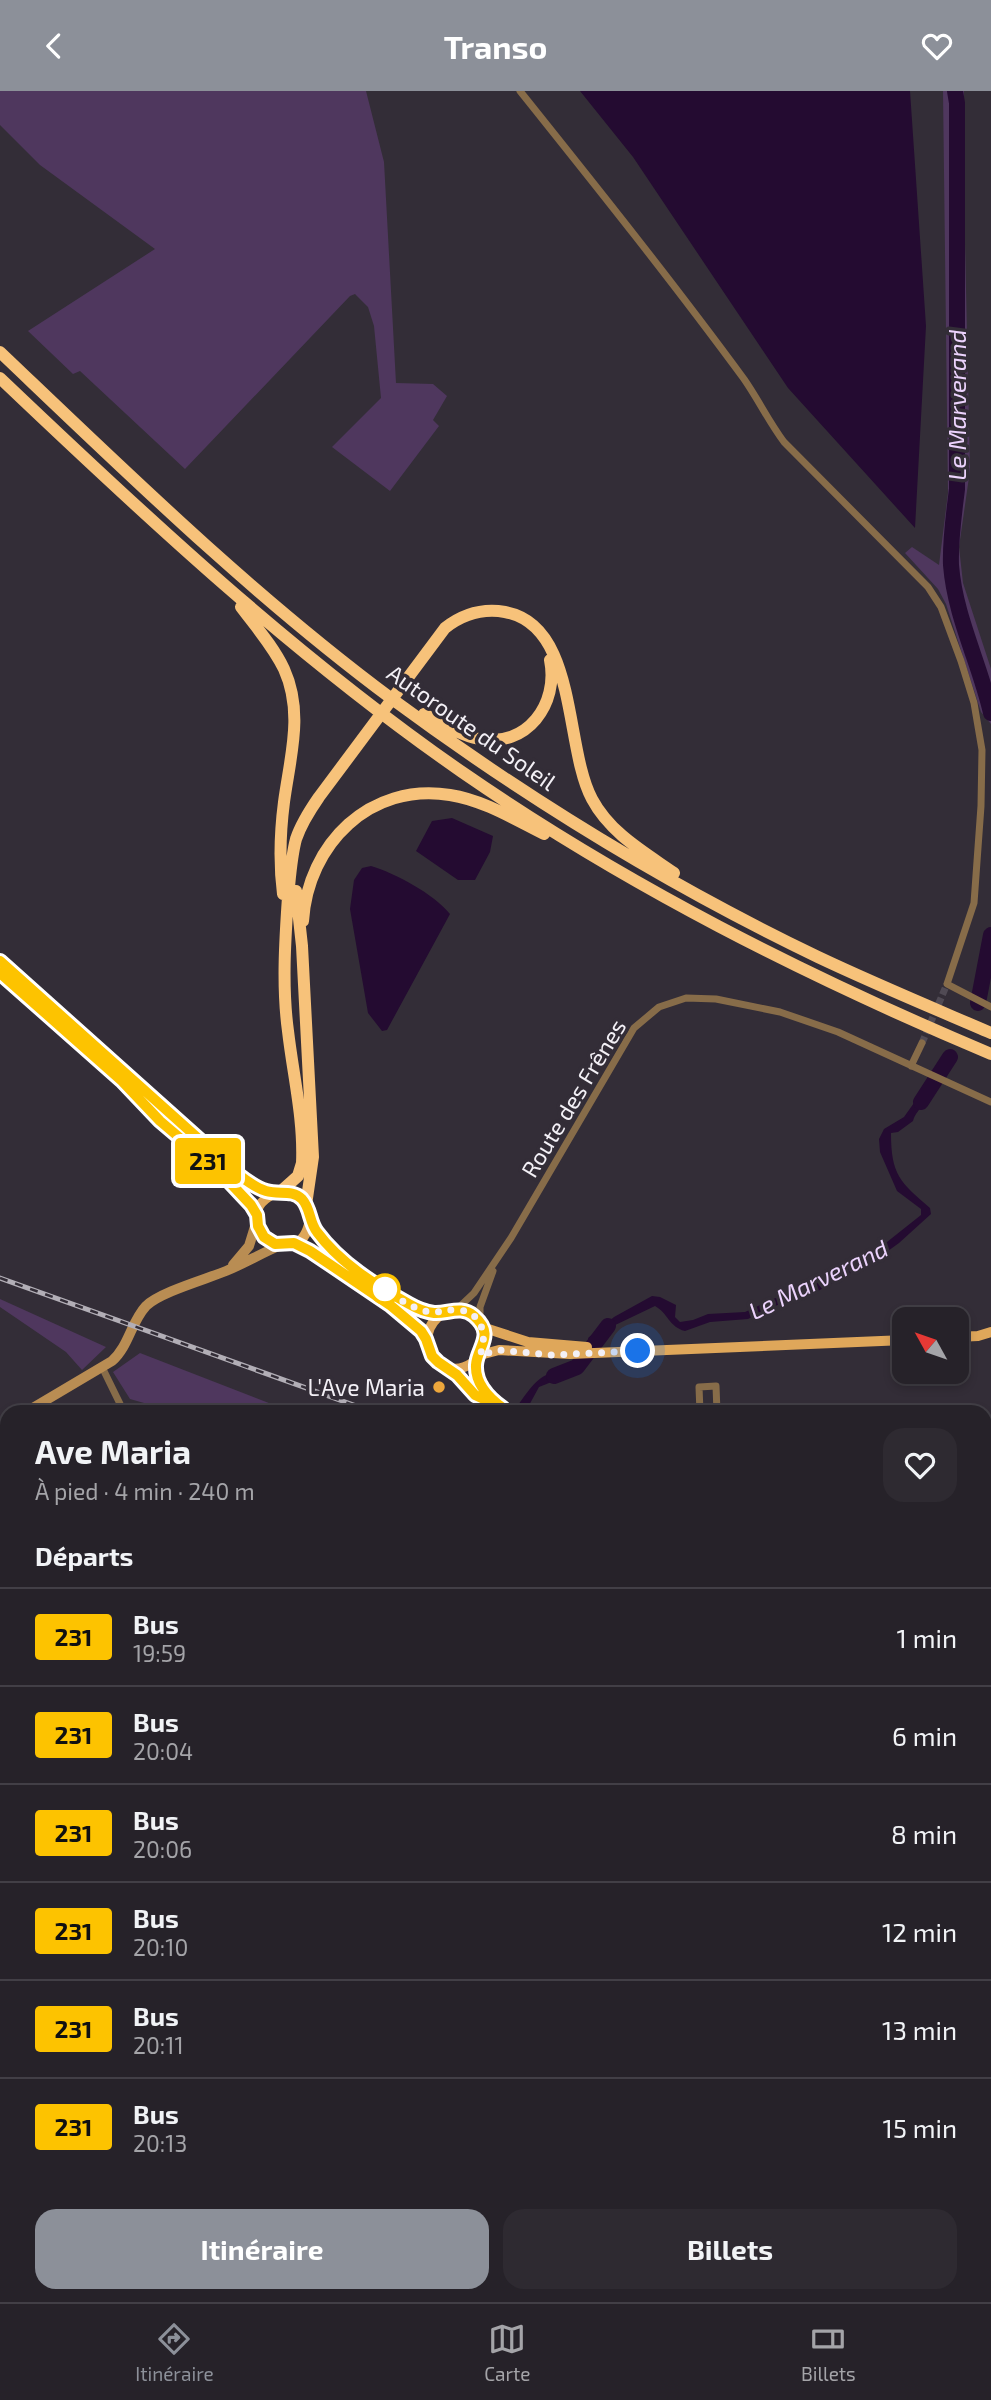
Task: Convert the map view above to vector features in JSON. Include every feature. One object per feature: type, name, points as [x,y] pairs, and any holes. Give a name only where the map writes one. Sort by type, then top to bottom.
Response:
[{"type":"highway","name":"Autoroute du Soleil","points":[[0,352],[234,570],[389,696],[495,772],[585,830],[730,912],[820,958],[991,1033]]},
{"type":"highway","name":"Autoroute du Soleil","points":[[0,378],[226,588],[305,654],[406,732],[519,810],[674,904],[805,972],[991,1054]]},
{"type":"highway","points":[[226,588],[272,648],[284,670],[294,703],[295,735],[281,829],[281,877],[286,919]]},
{"type":"highway","points":[[278,1193],[298,1176],[303,1153],[296,1073],[288,1031],[285,980],[291,862],[299,831],[319,797],[445,628],[466,615],[485,611],[500,611],[518,616],[532,625],[548,643],[556,659],[583,778],[600,812],[608,823],[633,845],[730,912]]},
{"type":"highway","points":[[389,696],[467,735],[500,740],[523,731],[538,718],[548,701],[552,675],[550,659],[538,638],[521,624],[492,616],[470,620],[451,631],[409,678]]},
{"type":"highway","points":[[306,1205],[313,1157],[302,946],[296,904],[296,863],[302,840],[317,809],[370,731]]},
{"type":"highway","points":[[302,946],[308,888],[325,851],[337,835],[362,814],[405,796],[440,794],[473,801],[603,862]]},
{"type":"main road","points":[[0,961],[239,1175],[252,1185],[297,1196],[306,1205],[315,1230],[333,1251],[362,1274],[420,1309],[443,1313],[456,1310],[470,1313],[481,1325],[485,1336],[477,1370],[481,1383],[492,1400],[500,1405]]},
{"type":"main road","points":[[0,973],[122,1081],[160,1121],[220,1172],[257,1217],[264,1237],[281,1245]]},
{"type":"main road","points":[[228,1270],[249,1246],[262,1204],[278,1193]]},
{"type":"main road","points":[[38,1405],[122,1352],[146,1306],[157,1298],[228,1270],[281,1245],[294,1243],[305,1234],[310,1220]]},
{"type":"main road","points":[[294,1243],[320,1257],[412,1322],[426,1339],[432,1356],[475,1395],[498,1405]]},
{"type":"main road","points":[[426,1339],[431,1324],[443,1313]]},
{"type":"main road","points":[[481,1325],[528,1342],[575,1351]]},
{"type":"main road","points":[[970,1336],[991,1332]]},
{"type":"main road","points":[[978,1336],[991,1340]]},
{"type":"main road","points":[[446,1366],[466,1366],[479,1357],[499,1350],[575,1351],[682,1344],[736,1347],[892,1340]]},
{"type":"street","points":[[520,91],[623,220],[730,361],[784,442],[928,587],[941,607],[974,703],[982,750],[974,903],[947,984],[990,1007]]},
{"type":"street","name":"Route des Frênes","points":[[456,1310],[474,1293],[495,1264],[634,1028],[659,1007],[686,998],[716,999],[780,1012],[838,1032],[991,1102]]},
{"type":"street","points":[[911,1066],[922,1043]]},
{"type":"street","name":"Route des Frênes","points":[[481,1325],[480,1307],[495,1264]]},
{"type":"street","points":[[102,1367],[121,1405]]},
{"type":"street","points":[[700,1405],[699,1387],[716,1386],[717,1405]]},
{"type":"shaded area","points":[[0,91],[366,91],[384,162],[396,383],[433,384],[447,396],[433,420],[439,426],[390,491],[332,447],[381,398],[374,326],[368,307],[355,294],[350,296],[185,469],[80,371],[73,374],[28,331],[155,249],[40,165],[0,125]]},
{"type":"shaded area","points":[[580,91],[910,91],[926,326],[915,528],[788,388],[633,157]]},
{"type":"shaded area","points":[[943,91],[964,91],[970,470],[959,547],[963,583],[991,669],[991,724],[981,712],[946,604],[938,589],[905,553],[912,547],[939,565],[948,493]]},
{"type":"shaded area","points":[[452,818],[493,836],[490,852],[475,880],[458,880],[416,851],[432,821]]},
{"type":"shaded area","points":[[371,866],[414,885],[450,914],[387,1030],[382,1031],[368,1013],[350,909],[354,880],[362,868]]},
{"type":"shaded area","points":[[933,1084],[929,1099],[913,1121],[898,1132],[891,1133],[893,1159],[899,1177],[930,1208],[931,1214],[899,1243],[818,1291],[772,1307],[748,1319],[710,1322],[685,1331],[675,1326],[655,1306],[609,1328],[604,1340],[589,1340],[588,1338],[614,1317],[652,1296],[676,1305],[675,1317],[680,1322],[708,1314],[745,1312],[810,1286],[887,1242],[921,1215],[921,1209],[897,1191],[880,1152],[879,1139],[884,1129],[904,1117],[926,1086]]},
{"type":"shaded area","points":[[0,1299],[106,1347],[82,1370],[66,1352],[0,1307]]},
{"type":"shaded area","points":[[140,1353],[274,1405],[151,1405],[130,1399],[113,1372]]},
{"type":"shaded area","points":[[569,1366],[574,1369],[569,1375],[539,1387],[529,1405],[518,1405],[529,1389],[550,1373]]},
{"type":"waterway","name":"Le Marverand","points":[[955,91],[957,489],[951,565],[957,603],[991,713]]},
{"type":"waterway","name":"Le Marverand","points":[[978,1003],[991,935]]},
{"type":"waterway","name":"Le Marverand","points":[[921,1102],[950,1057]]},
{"type":"waterway","name":"Le Marverand","points":[[554,1376],[577,1367],[608,1326]]},
{"type":"tunnel","points":[[922,1043],[947,984]]},
{"type":"railway","points":[[0,1278],[354,1405]]},
{"type":"bus line","name":"231","points":[[0,961],[239,1175],[265,1191],[292,1193],[302,1200],[309,1210],[315,1230],[333,1251],[351,1266],[420,1309],[433,1313],[463,1311],[475,1317],[485,1336],[484,1346],[477,1359],[478,1377],[488,1395],[499,1405]]},
{"type":"bus line","name":"231","points":[[0,973],[122,1081],[160,1121],[220,1172],[251,1205],[264,1237],[275,1244],[294,1243],[310,1251],[390,1305],[421,1331],[432,1356],[438,1362],[457,1375],[475,1395],[496,1405]]},
{"type":"place","name":"L'Ave Maria","points":[[439,1387]]},
{"type":"route","points":[[385,1289],[378,1285],[409,1304],[433,1313],[456,1310],[470,1313],[480,1322],[485,1336],[480,1355],[499,1350],[551,1355],[638,1351]]}]
